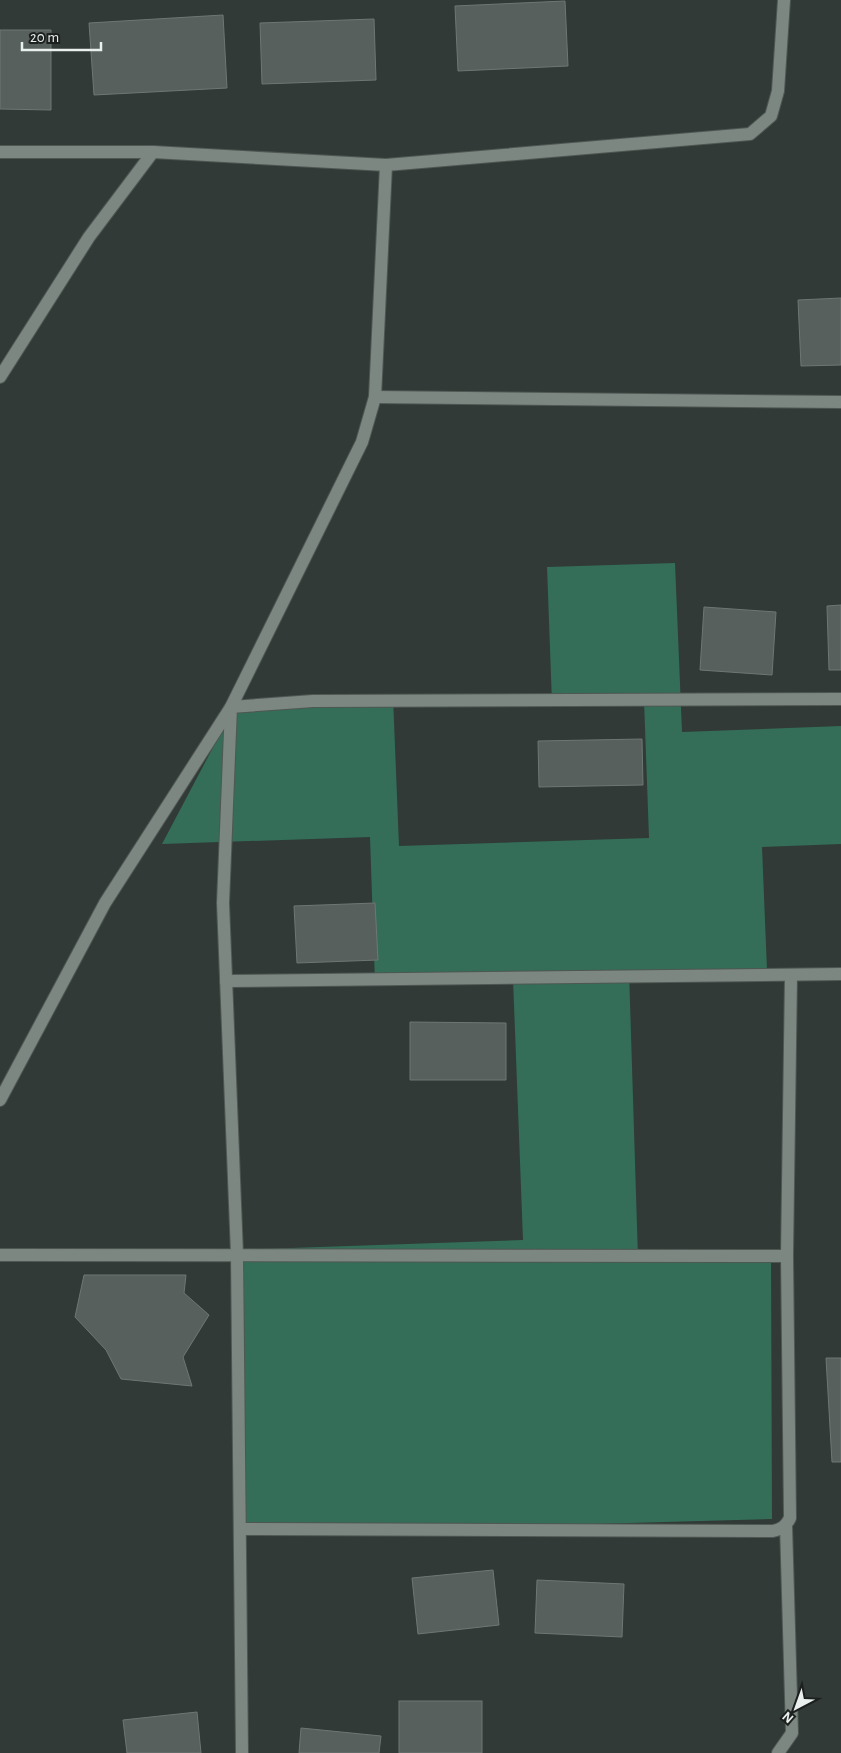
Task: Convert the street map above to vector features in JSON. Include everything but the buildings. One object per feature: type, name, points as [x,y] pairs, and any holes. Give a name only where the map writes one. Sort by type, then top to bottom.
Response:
[{"type":"street","points":[[0,152],[153,152],[386,165],[750,134],[771,116],[778,91],[784,0]]},
{"type":"street","points":[[0,377],[89,237],[153,152]]},
{"type":"street","points":[[0,1100],[105,903],[231,707],[362,442],[375,398],[386,165]]},
{"type":"street","points":[[375,398],[841,402]]},
{"type":"street","points":[[231,707],[313,701],[841,699]]},
{"type":"street","points":[[231,707],[223,903],[237,1254],[242,1753]]},
{"type":"street","points":[[240,1529],[774,1531],[780,1530],[786,1525],[790,1518],[787,1256],[790,974]]},
{"type":"street","points":[[226,981],[841,974]]},
{"type":"street","points":[[0,1255],[787,1256]]},
{"type":"street","points":[[778,1753],[792,1733],[786,1525]]},
{"type":"green space","points":[[675,563],[682,732],[841,726],[841,844],[762,847],[767,970],[629,971],[638,1258],[771,1254],[772,1519],[269,1533],[244,1523],[234,1250],[523,1240],[513,979],[375,983],[370,837],[162,844],[237,702],[393,697],[399,846],[649,838],[644,700],[552,703],[547,567]]}]
